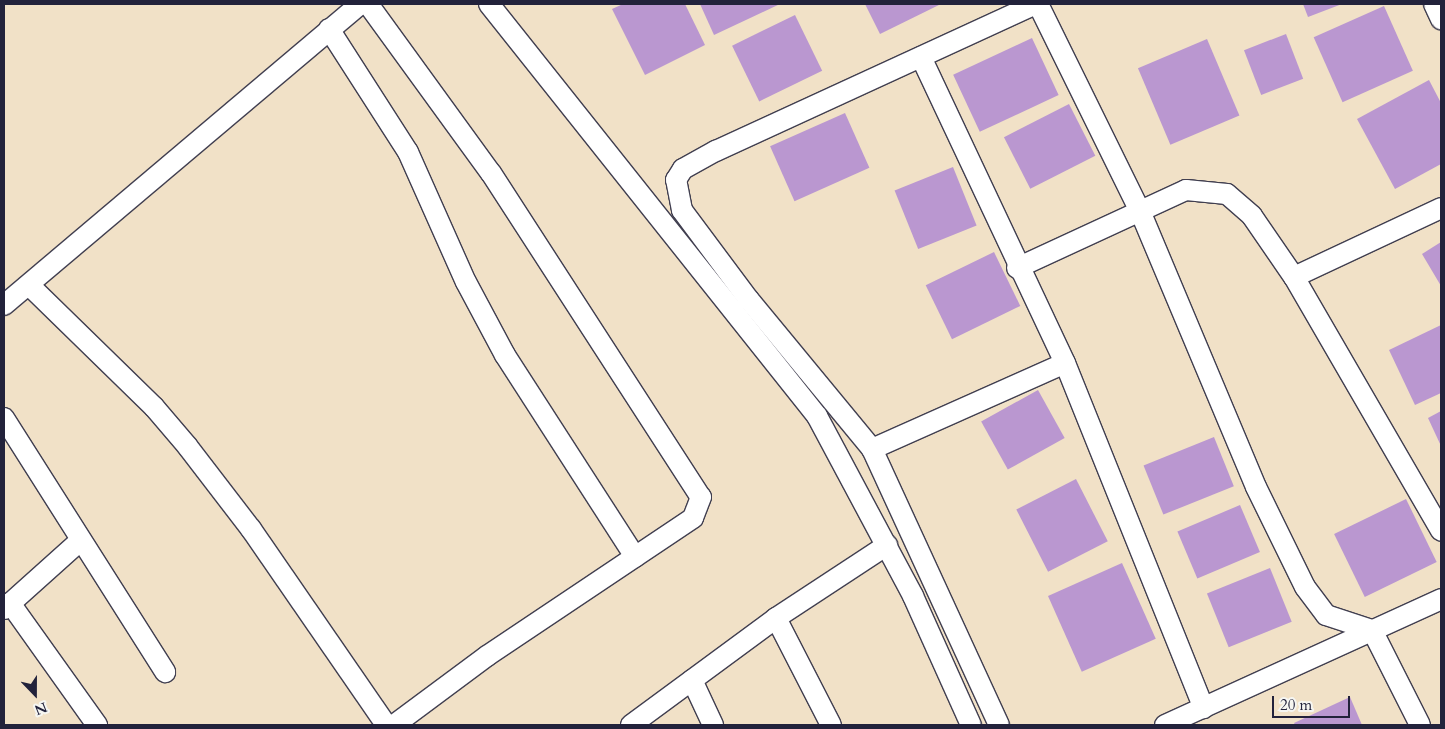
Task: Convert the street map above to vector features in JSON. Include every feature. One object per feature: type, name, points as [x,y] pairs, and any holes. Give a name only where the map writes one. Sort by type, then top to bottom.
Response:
[{"type":"street","points":[[4,305],[360,4]]},
{"type":"street","points":[[368,4],[491,173],[701,497],[697,513],[487,656],[394,725]]},
{"type":"street","points":[[489,4],[817,416],[887,545],[971,725]]},
{"type":"street","points":[[999,725],[872,449],[749,300],[682,210],[676,180],[683,169],[716,151],[1037,4],[1140,210],[1256,487],[1305,587],[1326,615],[1372,630],[1420,725]]},
{"type":"street","points":[[1434,4],[1441,19]]},
{"type":"street","points":[[329,29],[408,152],[466,282],[505,355],[635,557]]},
{"type":"street","points":[[921,57],[1018,268],[1065,363],[1204,708]]},
{"type":"street","points":[[1018,268],[1186,190],[1227,194],[1252,216],[1294,277],[1441,531]]},
{"type":"street","points":[[1294,277],[1441,208]]},
{"type":"street","points":[[29,285],[154,406],[188,447],[251,529],[386,725]]},
{"type":"street","points":[[872,449],[1065,363]]},
{"type":"street","points":[[4,418],[165,672]]},
{"type":"street","points":[[82,540],[7,606],[98,725]]},
{"type":"street","points":[[631,725],[776,618],[887,545]]},
{"type":"street","points":[[1166,725],[1441,599]]},
{"type":"street","points":[[776,618],[831,725]]},
{"type":"street","points":[[692,680],[713,725]]},
{"type":"building","points":[[623,4],[685,4],[705,45],[645,75],[612,9]]},
{"type":"building","points":[[700,4],[780,4],[714,35]]},
{"type":"building","points":[[865,4],[941,4],[880,34]]},
{"type":"building","points":[[1303,4],[1342,4],[1308,17]]},
{"type":"building","points":[[1384,6],[1413,71],[1343,102],[1314,37]]},
{"type":"building","points":[[795,15],[822,71],[759,101],[732,46]]},
{"type":"building","points":[[1286,34],[1303,79],[1261,95],[1244,50]]},
{"type":"building","points":[[1032,38],[1059,95],[980,132],[953,75]]},
{"type":"building","points":[[1207,39],[1239,115],[1170,145],[1138,68]]},
{"type":"building","points":[[1429,80],[1441,103],[1441,164],[1395,189],[1357,119]]},
{"type":"building","points":[[1069,104],[1095,156],[1030,189],[1004,137]]},
{"type":"building","points":[[845,113],[869,168],[794,201],[770,146]]},
{"type":"building","points":[[953,167],[977,225],[918,249],[895,191]]},
{"type":"building","points":[[1441,242],[1441,286],[1422,254]]},
{"type":"building","points":[[994,252],[1020,306],[952,339],[926,285]]},
{"type":"building","points":[[1441,325],[1441,393],[1415,405],[1389,350]]},
{"type":"building","points":[[1038,390],[1065,438],[1008,470],[981,422]]},
{"type":"building","points":[[1441,411],[1441,446],[1428,418]]},
{"type":"building","points":[[1214,437],[1234,486],[1163,515],[1144,465]]},
{"type":"building","points":[[1076,479],[1108,541],[1048,572],[1016,509]]},
{"type":"building","points":[[1406,499],[1437,562],[1365,597],[1334,534]]},
{"type":"building","points":[[1240,505],[1260,552],[1197,579],[1177,532]]},
{"type":"building","points":[[1122,563],[1156,639],[1082,672],[1048,596]]},
{"type":"building","points":[[1270,568],[1292,622],[1229,647],[1207,593]]},
{"type":"building","points":[[1350,697],[1362,725],[1295,725],[1294,723]]}]
